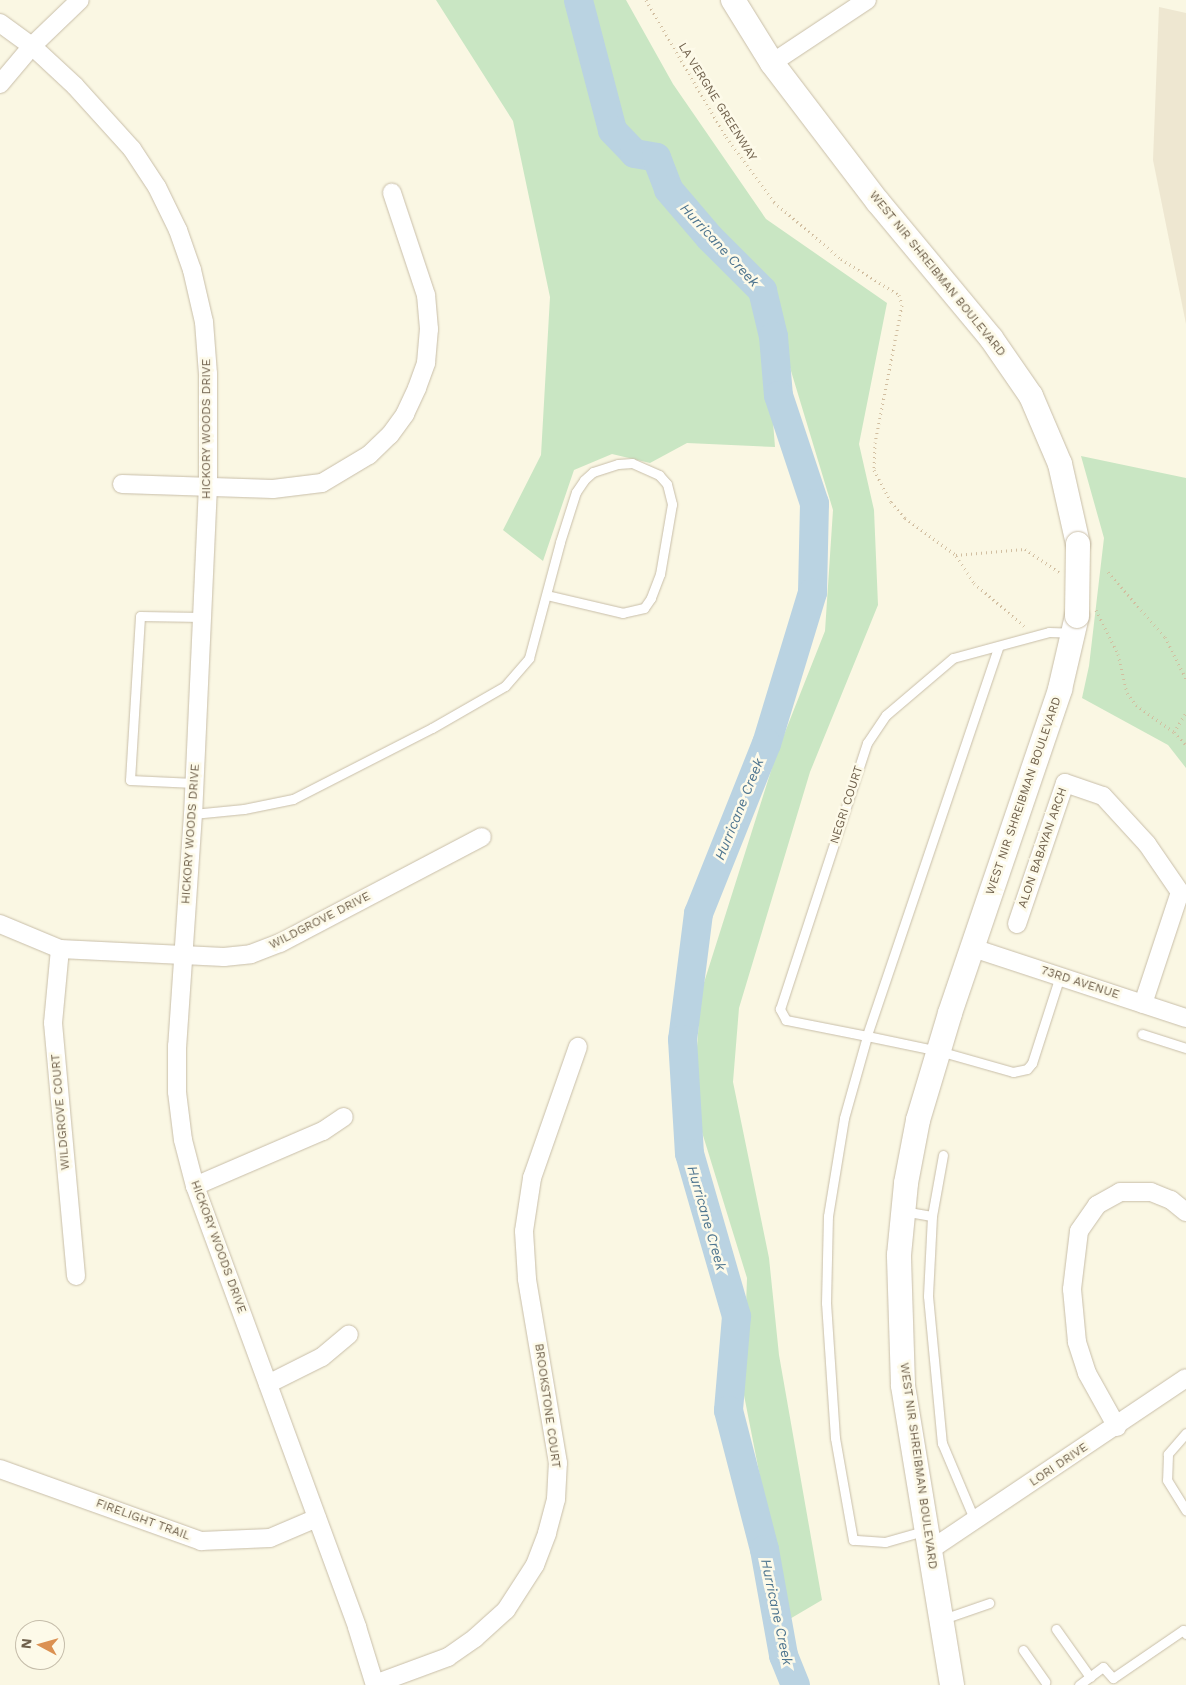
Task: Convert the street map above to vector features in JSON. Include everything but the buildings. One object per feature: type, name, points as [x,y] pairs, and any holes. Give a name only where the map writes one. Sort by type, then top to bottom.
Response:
[{"type":"main road","name":"WEST NIR SHREIBMAN BOULEVARD","points":[[733,0],[772,63],[878,202],[991,338],[1031,396],[1060,464],[1078,544],[1081,619],[1060,689],[939,1050],[918,1120],[899,1255],[903,1385],[952,1685]]},
{"type":"street","points":[[0,84],[32,46],[80,0]]},
{"type":"street","points":[[772,63],[867,0]]},
{"type":"street","name":"HICKORY WOODS DRIVE","points":[[0,23],[32,46],[103,112],[132,148],[157,187],[178,230],[192,270],[204,322],[208,374],[208,486],[193,814],[182,955],[177,1092],[183,1140],[195,1186],[317,1518],[375,1684]]},
{"type":"street","points":[[122,484],[273,489],[322,482],[369,455],[405,414],[426,363],[430,329],[426,295],[392,194]]},
{"type":"street","name":"ALON BABAYAN ARCH","points":[[1017,924],[1064,783],[1103,796],[1147,844],[1180,892],[1143,1004]]},
{"type":"street","name":"WILDGROVE DRIVE","points":[[0,924],[60,949],[182,955],[251,954],[280,943],[482,837]]},
{"type":"street","name":"73RD AVENUE","points":[[973,948],[1186,1018]]},
{"type":"street","name":"WILDGROVE COURT","points":[[60,949],[53,1023],[76,1276]]},
{"type":"street","name":"BROOKSTONE COURT","points":[[375,1684],[448,1657],[475,1638],[506,1610],[535,1564],[547,1533],[556,1499],[558,1463],[527,1279],[524,1231],[532,1178],[578,1047]]},
{"type":"street","points":[[195,1186],[324,1131],[344,1117]]},
{"type":"street","points":[[1117,1427],[1087,1373],[1078,1342],[1072,1289],[1079,1231],[1096,1205],[1120,1192],[1151,1192],[1170,1200],[1186,1212]]},
{"type":"street","points":[[268,1384],[322,1357],[349,1334]]},
{"type":"street","name":"LORI DRIVE","points":[[929,1540],[975,1521],[1117,1427],[1186,1378]]},
{"type":"street","name":"FIRELIGHT TRAIL","points":[[0,1468],[201,1541],[270,1538],[317,1518]]},
{"type":"lane","points":[[193,814],[236,810],[293,799],[488,697],[505,686],[529,658],[574,500],[584,480],[593,472],[618,464],[632,463],[659,475],[667,484],[672,504],[660,574],[651,598],[644,608],[623,613],[547,595]]},
{"type":"lane","points":[[194,783],[130,780],[140,616],[202,617]]},
{"type":"lane","name":"NEGRI COURT","points":[[866,1036],[786,1020],[780,1009],[867,743],[886,715],[953,658],[998,648],[1049,632],[1081,619]]},
{"type":"lane","points":[[929,1540],[885,1542],[853,1540],[835,1438],[826,1303],[828,1225],[844,1118],[866,1036],[998,648]]},
{"type":"lane","points":[[866,1036],[939,1050],[1013,1072],[1027,1069],[1032,1063],[1060,976]]},
{"type":"lane","points":[[1142,1034],[1186,1048]]},
{"type":"lane","points":[[943,1155],[932,1216],[928,1296],[942,1443],[975,1521]]},
{"type":"lane","points":[[904,1211],[932,1216]]},
{"type":"lane","points":[[1186,1433],[1168,1454],[1166,1480],[1186,1511]]},
{"type":"lane","points":[[941,1620],[989,1603]]},
{"type":"lane","points":[[1056,1629],[1090,1677]]},
{"type":"lane","points":[[1079,1685],[1102,1668],[1113,1678],[1183,1630],[1186,1634]]},
{"type":"lane","points":[[1023,1650],[1044,1684]]},
{"type":"path","name":"LA VERGNE GREENWAY","points":[[646,0],[726,137],[774,202],[841,259],[900,295],[902,305],[889,360],[875,442],[874,470],[880,487],[905,518],[956,556]]},
{"type":"path","points":[[1036,636],[974,583],[956,556],[1025,549],[1042,558],[1064,576]]},
{"type":"path","points":[[1108,572],[1165,637],[1186,679]]},
{"type":"path","points":[[1081,619],[1108,628],[1118,654],[1127,693],[1136,705],[1174,732],[1186,745]]},
{"type":"path","points":[[1174,732],[1186,713]]},
{"type":"shaded area","points":[[1159,7],[1186,13],[1186,324],[1153,160]]},
{"type":"green space","points":[[436,0],[626,0],[673,84],[766,219],[887,303],[859,444],[874,510],[878,605],[810,772],[739,1008],[733,1082],[769,1258],[779,1355],[822,1600],[788,1620],[743,1390],[747,1278],[693,1103],[701,992],[776,755],[825,631],[833,510],[788,361],[769,371],[775,447],[687,443],[650,463],[612,454],[574,470],[543,561],[503,530],[541,455],[550,297],[513,121]]},
{"type":"green space","points":[[1081,456],[1186,478],[1186,768],[1168,745],[1082,698],[1089,666],[1104,538]]},
{"type":"waterway","name":"Hurricane Creek","points":[[578,0],[612,130],[634,153],[656,157],[668,189],[709,237],[762,290],[773,336],[778,395],[814,503],[812,592],[766,743],[698,913],[682,1039],[689,1153],[736,1316],[728,1410],[764,1549],[783,1655],[795,1685]]}]
